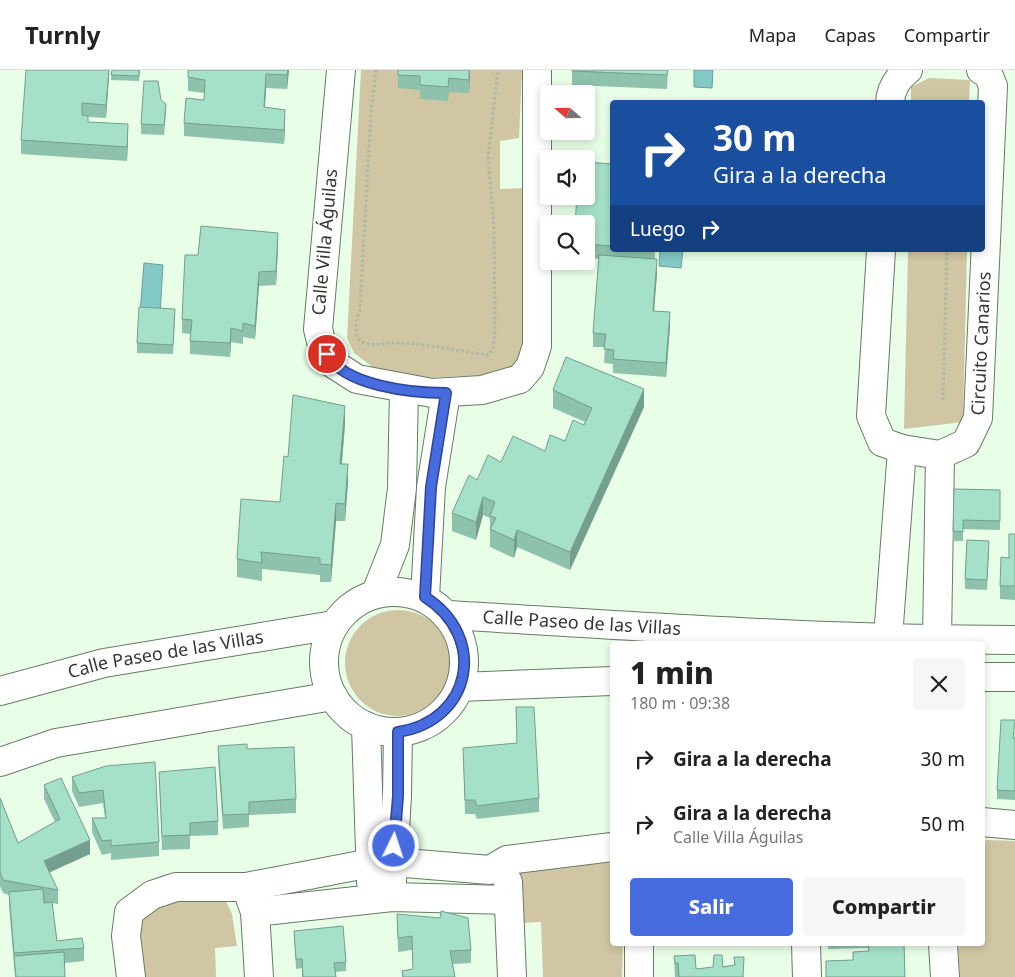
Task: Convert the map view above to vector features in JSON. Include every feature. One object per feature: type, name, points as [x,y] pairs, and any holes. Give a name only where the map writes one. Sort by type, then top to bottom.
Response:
[{"type":"street","name":"Calle Villa Águilas","points":[[341,70],[318,329],[322,345],[332,363],[357,379],[404,389],[446,393],[482,390],[520,379],[530,367],[538,346],[537,70]]},
{"type":"street","points":[[890,100],[898,78],[908,70]]},
{"type":"street","name":"Circuito Canarios","points":[[940,455],[966,443],[978,418],[993,86],[988,74],[980,70]]},
{"type":"street","points":[[882,252],[871,416],[882,442],[902,449],[940,455],[937,640]]},
{"type":"street","points":[[376,593],[395,545],[402,488],[404,389]]},
{"type":"street","points":[[425,597],[431,487],[446,393]]},
{"type":"street","points":[[888,638],[902,449]]},
{"type":"street","points":[[402,488],[431,487]]},
{"type":"street","points":[[895,532],[938,534]]},
{"type":"street","points":[[401,591],[425,597],[448,615],[458,631],[464,650],[464,669],[460,687],[452,702],[429,723],[414,729],[398,732],[387,732],[366,726],[347,714],[333,696],[324,668],[328,638],[334,625],[352,605],[376,593],[401,591]]},
{"type":"street","name":"Calle Paseo de las Villas","points":[[448,615],[793,639],[1015,640]]},
{"type":"street","name":"Calle Paseo de las Villas","points":[[0,691],[104,663],[334,625]]},
{"type":"street","points":[[985,677],[1015,677]]},
{"type":"street","points":[[460,687],[610,682]]},
{"type":"street","points":[[0,762],[56,743],[333,696]]},
{"type":"street","points":[[366,726],[382,862],[381,898]]},
{"type":"street","points":[[382,862],[398,796],[398,732]]},
{"type":"street","points":[[985,822],[1015,825]]},
{"type":"street","points":[[131,977],[126,936],[129,912],[152,895],[176,887],[246,887],[382,862],[490,870],[507,860],[609,842]]},
{"type":"street","points":[[507,860],[512,977]]},
{"type":"street","points":[[246,887],[255,912],[259,977]]},
{"type":"street","points":[[255,912],[381,898],[508,900]]},
{"type":"street","points":[[639,977],[640,946]]},
{"type":"street","points":[[806,946],[808,977]]},
{"type":"street","points":[[943,946],[945,977]]},
{"type":"path","points":[[376,70],[371,112],[360,308],[356,332],[359,340],[378,345],[398,343],[488,355],[493,349],[495,329],[494,229],[488,156],[498,70]]},
{"type":"path","points":[[943,400],[947,252]]},
{"type":"shaded area","points":[[361,70],[522,70],[519,138],[500,141],[500,189],[523,188],[523,355],[509,374],[421,378],[374,368],[354,353],[347,338]]},
{"type":"shaded area","points":[[929,78],[970,80],[969,100],[911,100],[911,87]]},
{"type":"shaded area","points":[[908,252],[967,252],[963,422],[904,429]]},
{"type":"shaded area","points":[[398,610],[418,614],[436,625],[447,643],[451,663],[447,683],[436,701],[418,712],[398,716],[378,712],[360,701],[349,683],[345,663],[349,643],[360,625],[378,614]]},
{"type":"shaded area","points":[[985,841],[1015,841],[1015,977],[960,977],[958,946],[985,946]]},
{"type":"shaded area","points":[[602,858],[610,864],[610,946],[623,946],[622,977],[543,977],[541,922],[520,923],[518,877],[521,870]]},
{"type":"shaded area","points":[[214,898],[226,901],[232,914],[237,946],[215,948],[216,977],[139,977],[138,937],[143,917],[148,910],[156,905],[168,902]]},
{"type":"water","points":[[694,70],[713,70],[712,88],[694,87]]},
{"type":"water","points":[[660,252],[683,252],[681,268],[659,266]]},
{"type":"water","points":[[144,263],[163,265],[160,314],[140,313]]},
{"type":"building","points":[[26,70],[109,70],[106,105],[82,103],[82,115],[88,116],[88,122],[128,124],[127,147],[21,140]]},
{"type":"building","points":[[112,70],[139,70],[139,76],[111,75]]},
{"type":"building","points":[[188,70],[288,70],[287,75],[266,74],[264,107],[285,110],[284,130],[184,123],[186,98],[204,100],[205,80],[188,77]]},
{"type":"building","points":[[398,70],[469,70],[469,80],[449,78],[448,87],[420,85],[420,76],[398,75]]},
{"type":"building","points":[[572,70],[668,70],[667,75]]},
{"type":"building","points":[[144,81],[158,81],[161,100],[166,104],[164,125],[141,124]]},
{"type":"building","points":[[595,163],[610,164],[610,246],[595,245],[595,215],[576,215],[576,205],[595,205]]},
{"type":"building","points":[[201,226],[278,233],[276,271],[259,272],[255,326],[243,323],[243,331],[231,328],[230,343],[190,341],[192,320],[182,319],[185,255],[198,255]]},
{"type":"building","points":[[599,255],[657,259],[653,311],[670,312],[666,363],[613,359],[614,350],[604,349],[606,334],[593,333]]},
{"type":"building","points":[[139,307],[175,309],[173,345],[137,343]]},
{"type":"building","points":[[566,357],[644,389],[570,552],[517,530],[514,540],[490,529],[496,518],[490,516],[495,502],[483,497],[476,522],[452,513],[469,475],[477,480],[488,455],[501,462],[513,436],[545,451],[550,435],[565,441],[573,420],[584,425],[592,408],[553,390]]},
{"type":"building","points":[[293,395],[345,406],[340,464],[348,464],[345,504],[336,503],[331,565],[320,564],[320,558],[261,552],[262,563],[237,559],[241,499],[280,502],[284,456],[288,457]]},
{"type":"building","points":[[954,489],[1000,490],[1000,521],[963,520],[963,532],[953,531]]},
{"type":"building","points":[[1009,534],[1015,534],[1015,586],[1000,586],[1001,557],[1009,558]]},
{"type":"building","points":[[967,540],[989,541],[987,580],[965,579]]},
{"type":"building","points":[[516,707],[534,707],[539,798],[477,806],[475,800],[465,800],[463,748],[517,743]]},
{"type":"building","points":[[1001,720],[1015,720],[1013,738],[1015,738],[1015,791],[997,790]]},
{"type":"building","points":[[247,744],[247,749],[294,747],[296,799],[249,802],[249,814],[223,815],[218,746]]},
{"type":"building","points":[[155,762],[159,842],[111,846],[111,840],[102,841],[92,818],[106,818],[103,790],[79,793],[72,777],[106,766]]},
{"type":"building","points":[[215,767],[218,821],[190,823],[190,835],[162,836],[159,772]]},
{"type":"building","points":[[61,778],[90,840],[44,861],[58,890],[3,880],[0,872],[0,798],[18,843],[60,819],[44,785]]},
{"type":"building","points":[[43,889],[44,903],[52,902],[57,941],[82,938],[84,948],[14,953],[9,892]]},
{"type":"building","points":[[441,911],[468,918],[471,950],[450,951],[455,977],[403,977],[402,971],[413,969],[412,936],[398,938],[397,914],[440,918]]},
{"type":"building","points":[[343,926],[346,962],[334,963],[336,977],[303,977],[302,959],[296,959],[294,931]]},
{"type":"building","points":[[868,946],[904,946],[905,977],[826,977],[826,961],[853,960],[853,952],[869,951]]},
{"type":"building","points":[[64,952],[65,977],[16,977],[14,956]]},
{"type":"building","points":[[695,955],[696,969],[713,967],[714,955],[722,955],[723,967],[735,965],[734,957],[744,957],[743,977],[679,977],[678,963],[675,963],[674,956]]},
{"type":"route","points":[[327,354],[332,363],[357,379],[418,392],[446,393],[431,487],[425,597],[448,615],[458,631],[464,650],[464,669],[460,687],[452,702],[442,713],[429,723],[414,729],[398,732],[398,796],[394,846]]}]
